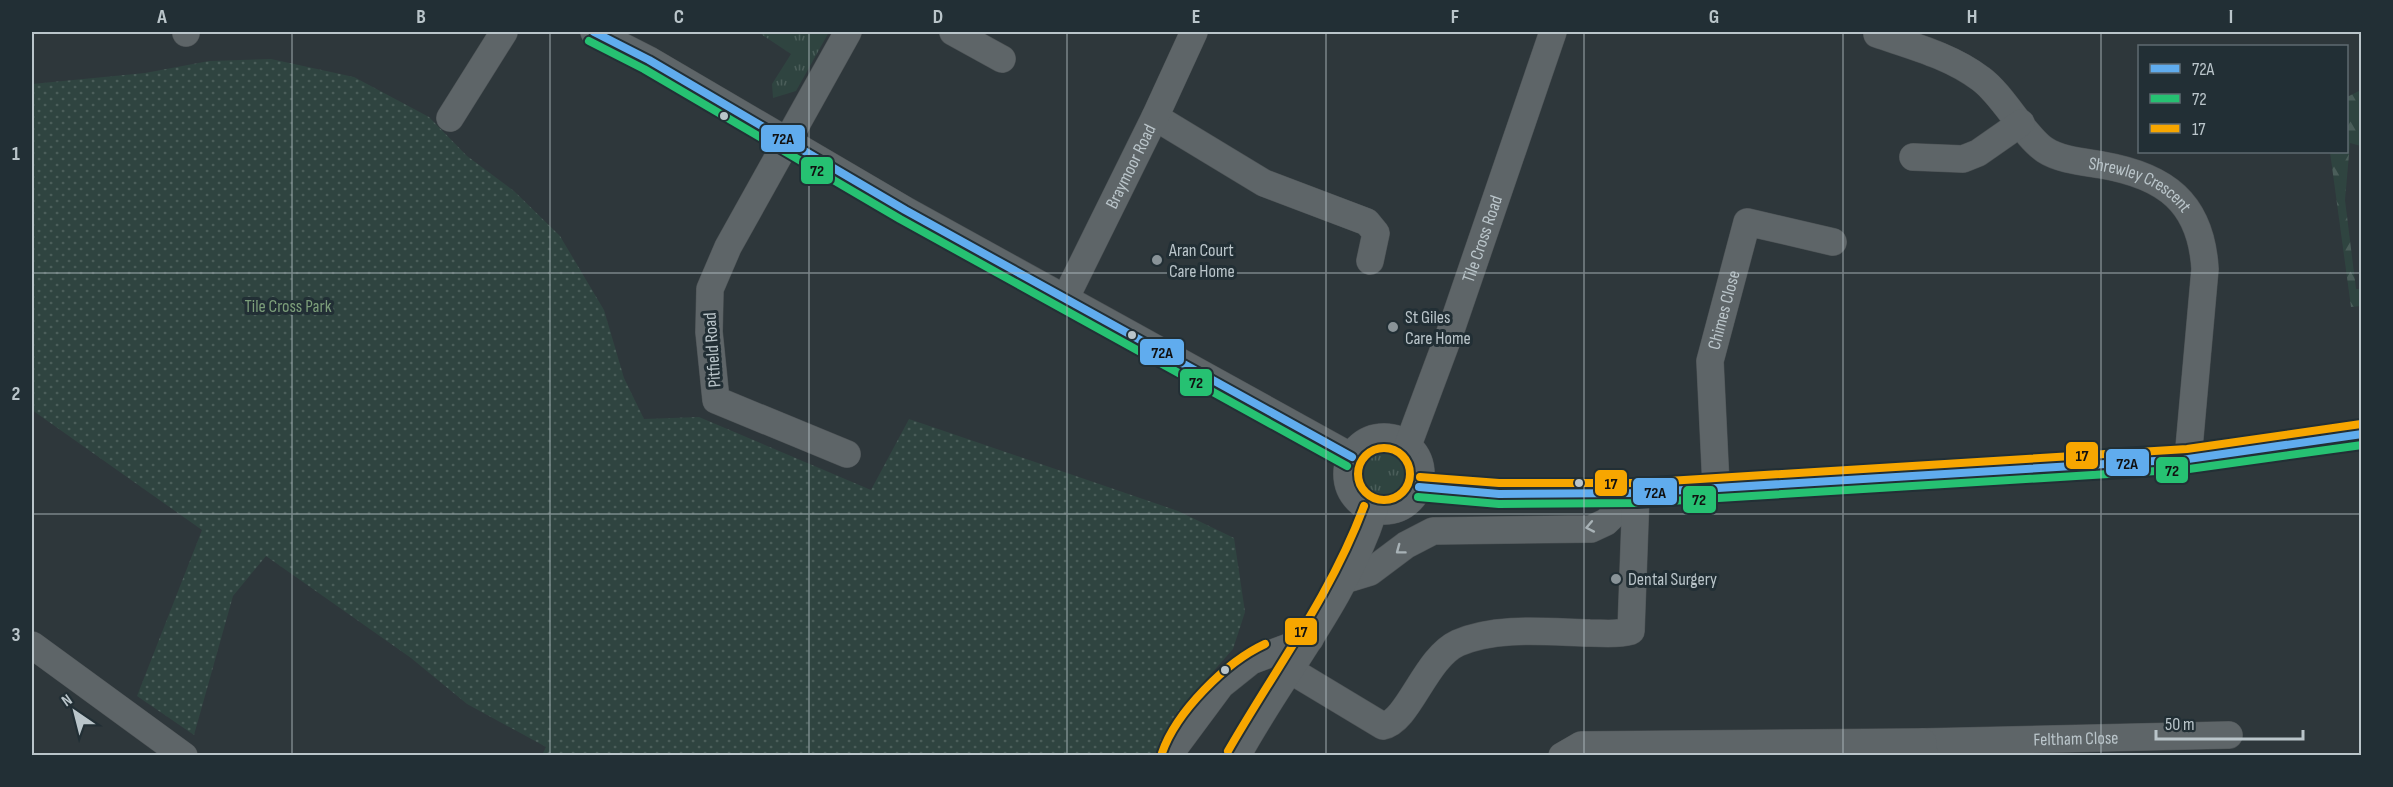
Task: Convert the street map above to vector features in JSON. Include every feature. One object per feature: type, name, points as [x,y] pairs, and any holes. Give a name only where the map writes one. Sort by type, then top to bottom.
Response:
[{"type":"street","points":[[450,118],[504,32]]},
{"type":"street","points":[[594,32],[649,60],[1065,299],[1352,457]]},
{"type":"street","points":[[789,142],[848,32]]},
{"type":"street","points":[[952,32],[1002,59]]},
{"type":"street","name":"Braymoor Road","points":[[1065,299],[1155,117],[1194,32]]},
{"type":"street","name":"Tile Cross Road","points":[[1408,445],[1452,327],[1553,32]]},
{"type":"street","name":"Shrewley Crescent","points":[[1877,34],[1942,57],[1982,79],[2045,150],[2085,163],[2128,169],[2162,183],[2181,200],[2195,219],[2204,246],[2205,269],[2188,459]]},
{"type":"street","points":[[1155,117],[1264,183],[1366,222],[1373,227],[1377,239],[1370,261]]},
{"type":"street","points":[[1913,157],[1963,159],[1978,153],[2021,123]]},
{"type":"street","name":"Pitfield Road","points":[[789,142],[728,247],[710,289],[709,332],[716,400],[847,454]]},
{"type":"street","name":"Chimes Close","points":[[1716,486],[1710,361],[1747,222],[1833,242]]},
{"type":"street","points":[[1419,487],[1498,494],[1636,494],[1716,486],[1909,477],[2188,459],[2361,434]]},
{"type":"street","points":[[1392,438],[1408,445],[1419,464],[1419,487],[1410,500],[1400,507],[1374,510],[1357,499],[1350,489],[1348,467],[1352,457],[1365,443],[1375,439],[1392,438]]},
{"type":"street","points":[[1347,579],[1370,572],[1406,545],[1433,531],[1591,529],[1606,522],[1636,494]]},
{"type":"street","points":[[1290,670],[1383,726],[1391,725],[1401,714],[1424,676],[1456,644],[1485,634],[1631,631],[1636,494]]},
{"type":"street","points":[[1236,756],[1347,579],[1362,547],[1374,510]]},
{"type":"street","points":[[1172,756],[1175,747],[1221,685],[1251,661],[1310,639]]},
{"type":"street","points":[[32,645],[184,756]]},
{"type":"street","name":"Feltham Close","points":[[1562,756],[1581,745],[1924,749],[2229,735]]},
{"type":"green space","points":[[758,32],[829,32],[796,91],[773,98],[772,84],[791,54]]},
{"type":"green space","name":"Tile Cross Park","points":[[271,59],[354,77],[429,117],[467,156],[514,191],[560,236],[604,310],[624,378],[644,419],[699,417],[871,490],[909,419],[1178,511],[1234,538],[1245,612],[1233,649],[1180,709],[1157,755],[542,755],[546,747],[467,704],[411,658],[266,556],[233,596],[194,735],[137,696],[202,530],[32,410],[32,84],[145,73],[209,61]]},
{"type":"green space","points":[[2361,90],[2361,146],[2350,143],[2345,200],[2356,289],[2361,289],[2361,306],[2351,307],[2330,153],[2348,153],[2348,96]]},
{"type":"green space","points":[[1387,449],[1404,456],[1411,473],[1404,490],[1387,497],[1370,490],[1363,473],[1370,456]]},
{"type":"transit line","name":"72A","points":[[594,32],[649,60],[905,210],[1352,457]]},
{"type":"transit line","name":"72","points":[[589,41],[644,69],[900,219],[1347,466]]},
{"type":"transit line","name":"17","points":[[1420,477],[1499,483],[1636,483],[2187,449],[2361,424]]},
{"type":"transit line","name":"72A","points":[[1419,487],[1499,494],[1636,493],[2188,459],[2362,434]]},
{"type":"transit line","name":"72","points":[[1418,497],[1499,504],[1637,503],[2189,469],[2362,445]]},
{"type":"transit line","name":"17","points":[[1379,448],[1389,448],[1398,452],[1406,460],[1410,474],[1406,488],[1398,496],[1389,500],[1379,500],[1370,496],[1362,488],[1358,479],[1358,469],[1362,460],[1370,452],[1379,448]]},
{"type":"transit line","name":"17","points":[[1228,751],[1319,601],[1351,539],[1364,506]]},
{"type":"transit line","name":"17","points":[[1162,753],[1179,721],[1204,690],[1234,663],[1265,644]]},
{"type":"place","name":"Aran Court Care Home","points":[[1157,260]]},
{"type":"place","name":"St Giles Care Home","points":[[1393,327]]},
{"type":"place","name":"Dental Surgery","points":[[1616,579]]}]
